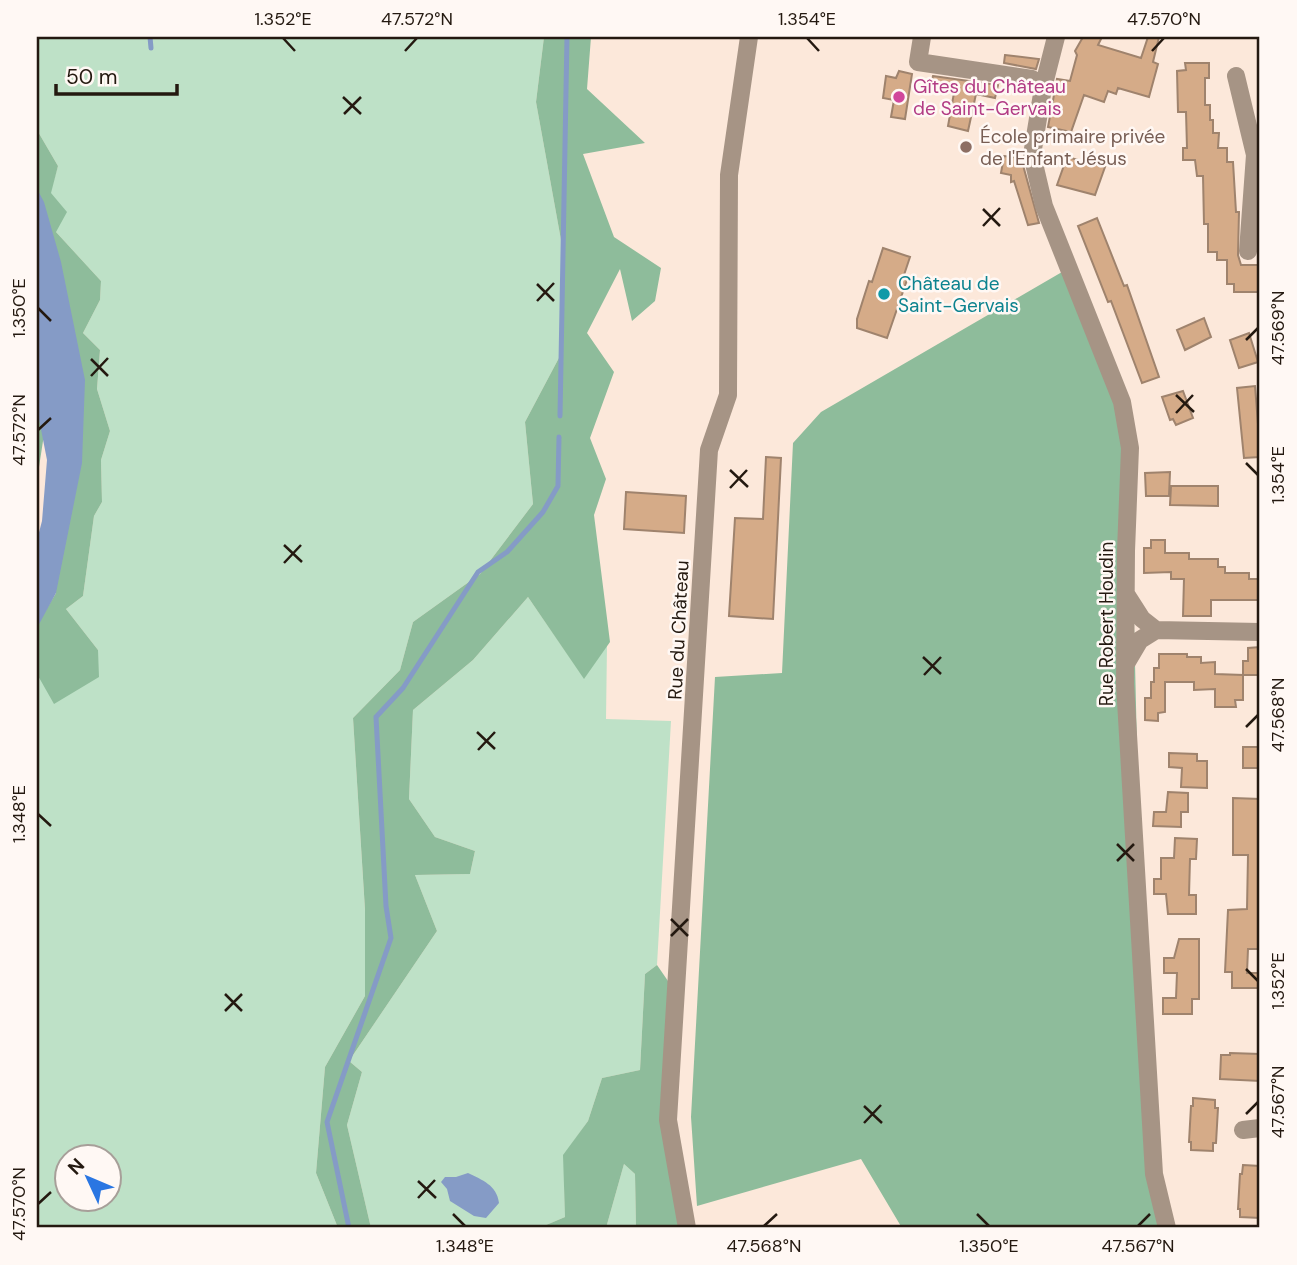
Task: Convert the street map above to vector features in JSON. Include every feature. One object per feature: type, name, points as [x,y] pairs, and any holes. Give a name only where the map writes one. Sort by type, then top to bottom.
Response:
[{"type":"street","name":"Rue du Château","points":[[687,1228],[668,1121],[709,450],[728,395],[729,175],[749,37]]},
{"type":"street","points":[[922,37],[918,62],[1032,79],[1043,88]]},
{"type":"street","name":"Rue Robert Houdin","points":[[1056,37],[1043,88],[1032,155],[1044,206],[1122,402],[1130,448],[1126,698],[1154,1174],[1167,1228]]},
{"type":"street","points":[[1236,76],[1258,154],[1248,251]]},
{"type":"street","points":[[1126,594],[1142,620],[1156,630]]},
{"type":"street","points":[[1127,662],[1140,640],[1156,630],[1260,632]]},
{"type":"green space","points":[[37,37],[544,37],[536,102],[565,262],[561,354],[525,422],[533,504],[480,574],[413,622],[400,670],[353,718],[365,911],[365,996],[325,1067],[316,1173],[338,1228],[37,1228],[37,674],[98,650],[66,609],[83,596],[94,516],[102,502],[101,460],[110,431],[97,389],[100,350],[83,333],[100,300],[101,281],[56,232],[50,193],[58,166],[37,130]]},
{"type":"green space","points":[[544,37],[591,37],[587,89],[645,143],[583,154],[614,237],[661,268],[655,301],[632,321],[620,269],[587,333],[614,372],[590,438],[606,479],[594,515],[610,642],[584,679],[528,597],[473,660],[413,710],[409,799],[435,837],[475,851],[470,874],[415,875],[437,931],[349,1061],[362,1072],[347,1125],[371,1228],[338,1228],[316,1173],[325,1067],[365,996],[365,910],[353,718],[400,670],[413,622],[480,574],[533,504],[525,422],[561,354],[565,262],[536,102]]},
{"type":"green space","points":[[37,130],[58,166],[51,193],[67,212],[56,232],[101,281],[100,300],[83,333],[100,350],[97,389],[110,431],[101,460],[102,502],[94,516],[83,596],[66,609],[98,650],[99,677],[54,704],[37,674],[37,625],[56,593],[37,218]]},
{"type":"green space","points":[[1062,272],[1129,411],[1146,1125],[1169,1228],[902,1228],[861,1159],[697,1206],[691,1117],[715,677],[782,673],[793,443],[821,412]]},
{"type":"green space","points":[[37,348],[49,402],[37,480]]},
{"type":"green space","points":[[528,597],[584,678],[607,645],[606,719],[671,721],[657,965],[645,974],[640,1070],[602,1078],[588,1121],[564,1155],[565,1217],[539,1228],[371,1228],[347,1125],[362,1072],[349,1061],[437,931],[415,875],[470,874],[475,851],[435,837],[409,799],[413,710],[473,660]]},
{"type":"green space","points":[[657,965],[668,981],[678,1228],[636,1228],[635,1174],[624,1164],[606,1228],[539,1228],[565,1217],[563,1155],[588,1121],[602,1078],[640,1070],[645,974]]},
{"type":"green space","points":[[624,1164],[635,1174],[636,1228],[606,1228]]},
{"type":"water","points":[[37,189],[44,202],[61,262],[85,380],[82,463],[56,593],[37,628],[37,540],[42,521],[47,460],[37,409]]},
{"type":"water","points":[[468,1173],[488,1184],[498,1197],[499,1203],[486,1218],[474,1216],[450,1201],[447,1189],[441,1182],[445,1177]]},
{"type":"building","points":[[1083,37],[1102,37],[1098,45],[1141,58],[1148,37],[1159,37],[1153,62],[1158,64],[1149,97],[1118,88],[1116,94],[1108,91],[1104,102],[1084,95],[1071,132],[1048,127],[1057,79],[1070,81],[1077,55],[1075,51]]},
{"type":"building","points":[[1005,55],[1039,59],[1036,69],[1004,63]]},
{"type":"building","points":[[1185,63],[1209,63],[1209,78],[1205,78],[1205,105],[1210,105],[1213,133],[1219,133],[1218,148],[1227,148],[1227,162],[1233,162],[1236,212],[1239,212],[1238,255],[1241,265],[1260,265],[1260,292],[1234,292],[1234,284],[1227,284],[1227,260],[1217,260],[1217,252],[1208,252],[1208,224],[1204,224],[1203,176],[1197,176],[1195,160],[1183,160],[1183,148],[1187,148],[1186,112],[1178,112],[1177,71],[1186,70]]},
{"type":"building","points":[[899,71],[912,74],[905,119],[891,117],[894,100],[883,98],[886,76],[896,78]]},
{"type":"building","points":[[933,76],[998,85],[995,98],[976,94],[968,131],[948,126],[954,93],[930,87]]},
{"type":"building","points":[[1004,156],[1021,158],[1039,223],[1028,225],[1014,181],[1011,182],[1011,175],[1001,173]]},
{"type":"building","points":[[1067,157],[1105,167],[1095,195],[1057,185]]},
{"type":"building","points":[[1097,218],[1124,286],[1127,285],[1159,377],[1142,383],[1111,301],[1108,302],[1078,226]]},
{"type":"building","points":[[883,248],[910,257],[904,275],[908,277],[887,338],[857,328],[857,319],[869,281],[872,282]]},
{"type":"building","points":[[1204,318],[1211,337],[1185,350],[1177,330]]},
{"type":"building","points":[[1249,333],[1258,362],[1239,368],[1230,340]]},
{"type":"building","points":[[1255,386],[1260,424],[1260,457],[1244,458],[1237,388]]},
{"type":"building","points":[[1183,391],[1193,418],[1176,425],[1173,419],[1170,420],[1162,397]]},
{"type":"building","points":[[766,457],[781,458],[773,619],[729,616],[735,518],[763,519]]},
{"type":"building","points":[[1170,472],[1169,496],[1146,496],[1145,473]]},
{"type":"building","points":[[1171,486],[1218,486],[1218,506],[1170,505]]},
{"type":"building","points":[[626,492],[686,496],[684,533],[624,529]]},
{"type":"building","points":[[1151,540],[1165,540],[1165,553],[1189,553],[1189,559],[1218,559],[1218,567],[1225,567],[1225,573],[1249,573],[1249,579],[1260,579],[1260,600],[1211,600],[1211,616],[1183,616],[1184,579],[1171,579],[1171,572],[1144,573],[1144,548],[1151,548]]},
{"type":"building","points":[[1260,647],[1260,675],[1243,675],[1243,661],[1248,661],[1248,648]]},
{"type":"building","points":[[1159,654],[1201,657],[1201,663],[1215,662],[1215,674],[1243,675],[1243,700],[1235,700],[1236,707],[1215,707],[1215,689],[1194,690],[1194,682],[1165,682],[1165,712],[1158,713],[1158,721],[1145,720],[1145,698],[1151,698],[1151,682],[1154,682],[1154,668],[1159,668]]},
{"type":"building","points":[[1243,747],[1260,747],[1260,768],[1243,768]]},
{"type":"building","points":[[1169,753],[1197,754],[1197,761],[1207,761],[1207,788],[1181,787],[1182,768],[1169,767]]},
{"type":"building","points":[[1168,792],[1188,793],[1188,812],[1181,812],[1181,827],[1153,826],[1154,812],[1166,812]]},
{"type":"building","points":[[1233,798],[1260,799],[1260,949],[1248,949],[1247,973],[1260,973],[1259,988],[1232,988],[1232,972],[1225,972],[1228,910],[1247,909],[1248,855],[1233,855]]},
{"type":"building","points":[[1175,838],[1197,839],[1196,859],[1190,859],[1189,895],[1196,895],[1196,914],[1168,914],[1166,894],[1154,894],[1154,879],[1161,879],[1161,858],[1174,858]]},
{"type":"building","points":[[1179,939],[1199,939],[1199,999],[1192,999],[1192,1014],[1163,1014],[1163,998],[1176,998],[1177,973],[1164,973],[1164,958],[1174,958]]},
{"type":"building","points":[[1260,1054],[1260,1081],[1220,1079],[1221,1055]]},
{"type":"building","points":[[1193,1098],[1215,1100],[1215,1108],[1218,1108],[1213,1151],[1191,1150],[1189,1142]]},
{"type":"building","points":[[1243,1165],[1260,1166],[1260,1218],[1240,1217],[1240,1174]]},
{"type":"waterway","points":[[150,37],[151,48]]},
{"type":"waterway","points":[[560,416],[567,37]]},
{"type":"waterway","points":[[349,1228],[327,1122],[391,938],[386,906],[376,717],[403,688],[478,572],[507,552],[543,512],[558,486],[559,437]]},
{"type":"place","name":"Gîtes du Château de Saint-Gervais","points":[[899,97]]},
{"type":"place","name":"École primaire privée de l'Enfant Jésus","points":[[966,147]]},
{"type":"place","name":"Château de Saint-Gervais","points":[[884,294]]}]
